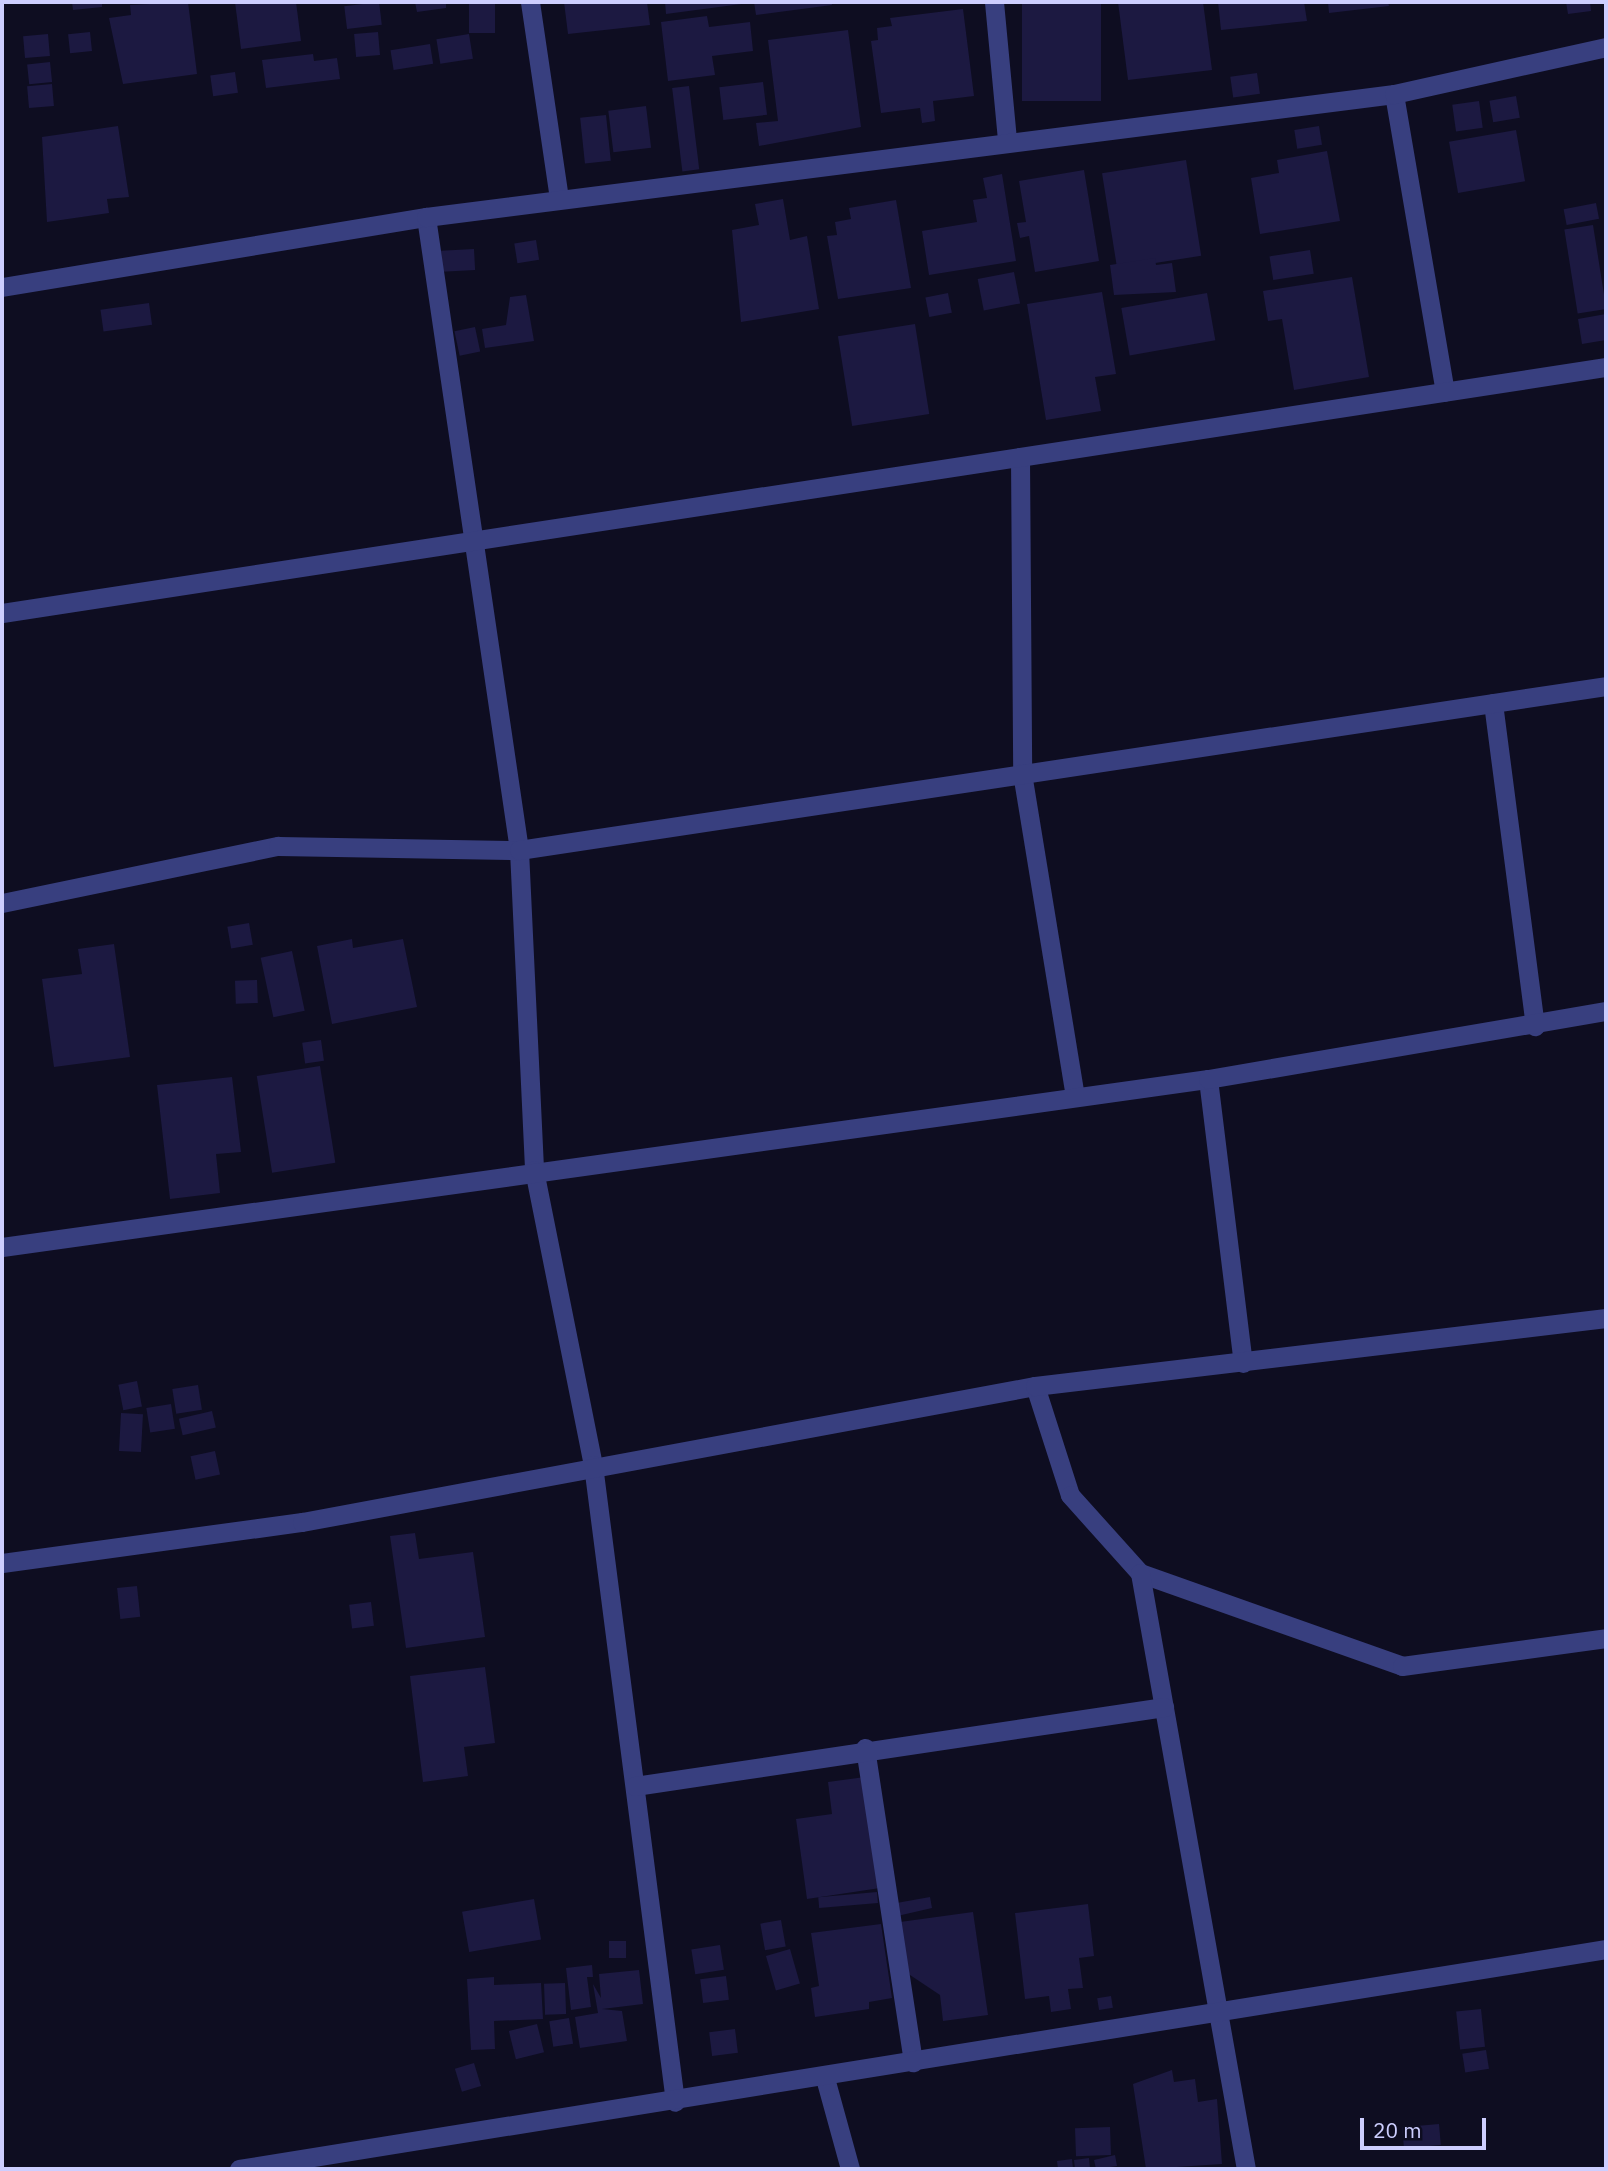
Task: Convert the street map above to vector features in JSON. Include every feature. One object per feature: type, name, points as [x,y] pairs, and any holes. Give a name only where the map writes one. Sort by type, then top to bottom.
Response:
[{"type":"street","points":[[530,2],[559,199]]},
{"type":"street","points":[[994,2],[1007,139]]},
{"type":"street","points":[[2,287],[426,217],[1007,139],[1394,94],[1606,47]]},
{"type":"street","points":[[1394,94],[1446,392]]},
{"type":"street","points":[[426,217],[477,537],[519,850],[534,1170],[593,1465],[675,2102]]},
{"type":"street","points":[[2,613],[477,537],[1606,367]]},
{"type":"street","points":[[1020,457],[1023,773],[1075,1097]]},
{"type":"street","points":[[2,903],[278,846],[519,850],[1606,686]]},
{"type":"street","points":[[1493,703],[1535,1026]]},
{"type":"street","points":[[2,1247],[534,1170],[1208,1079],[1535,1026],[1606,1011]]},
{"type":"street","points":[[1208,1079],[1243,1363]]},
{"type":"street","points":[[2,1563],[302,1522],[593,1465],[1035,1386],[1606,1318]]},
{"type":"street","points":[[1035,1386],[1070,1494],[1140,1573],[1402,1666],[1606,1637]]},
{"type":"street","points":[[1140,1573],[1221,2012],[1247,2169]]},
{"type":"street","points":[[635,1786],[865,1748],[1164,1707]]},
{"type":"street","points":[[865,1748],[913,2062]]},
{"type":"street","points":[[239,2169],[825,2078],[1606,1949]]},
{"type":"street","points":[[825,2078],[850,2169]]},
{"type":"building","points":[[72,2],[102,2],[102,7],[73,10]]},
{"type":"building","points":[[188,2],[197,74],[123,84],[109,18],[131,15],[130,5]]},
{"type":"building","points":[[235,2],[296,2],[301,41],[241,49]]},
{"type":"building","points":[[379,2],[382,25],[347,29],[344,6]]},
{"type":"building","points":[[415,2],[446,2],[446,8],[417,12]]},
{"type":"building","points":[[469,2],[495,2],[495,33],[469,33]]},
{"type":"building","points":[[564,2],[647,2],[650,25],[568,34]]},
{"type":"building","points":[[665,2],[749,2],[749,3],[666,14]]},
{"type":"building","points":[[754,2],[831,2],[832,5],[756,15]]},
{"type":"building","points":[[1022,2],[1101,2],[1101,101],[1022,101]]},
{"type":"building","points":[[1118,2],[1203,2],[1212,70],[1128,80]]},
{"type":"building","points":[[1218,2],[1304,2],[1307,21],[1221,30]]},
{"type":"building","points":[[1328,2],[1388,2],[1389,6],[1329,13]]},
{"type":"building","points":[[1566,2],[1590,2],[1591,11],[1568,14]]},
{"type":"building","points":[[963,9],[974,96],[933,101],[935,121],[922,123],[920,108],[881,113],[871,41],[878,40],[877,28],[892,26],[890,18]]},
{"type":"building","points":[[707,16],[709,27],[750,22],[753,51],[712,56],[715,75],[668,81],[661,22]]},
{"type":"building","points":[[848,30],[861,127],[759,146],[756,123],[778,121],[768,40]]},
{"type":"building","points":[[90,32],[92,51],[70,53],[68,34]]},
{"type":"building","points":[[378,32],[380,55],[356,57],[354,34]]},
{"type":"building","points":[[48,34],[50,56],[25,58],[23,36]]},
{"type":"building","points":[[469,34],[473,59],[440,64],[436,39]]},
{"type":"building","points":[[430,44],[433,64],[394,70],[390,50]]},
{"type":"building","points":[[313,54],[314,61],[337,58],[340,79],[266,88],[262,60]]},
{"type":"building","points":[[50,62],[52,82],[29,84],[27,64]]},
{"type":"building","points":[[235,72],[238,93],[213,96],[210,75]]},
{"type":"building","points":[[1257,73],[1260,94],[1233,98],[1230,77]]},
{"type":"building","points":[[763,82],[767,115],[723,120],[719,87]]},
{"type":"building","points":[[52,84],[54,106],[29,108],[27,86]]},
{"type":"building","points":[[689,86],[699,169],[682,171],[672,88]]},
{"type":"building","points":[[1516,96],[1520,118],[1493,122],[1489,101]]},
{"type":"building","points":[[1479,101],[1483,128],[1456,131],[1452,105]]},
{"type":"building","points":[[646,106],[651,148],[613,152],[608,111]]},
{"type":"building","points":[[606,115],[611,161],[585,163],[580,118]]},
{"type":"building","points":[[118,126],[129,197],[107,199],[109,213],[47,222],[42,137]]},
{"type":"building","points":[[1319,126],[1322,145],[1297,149],[1294,130]]},
{"type":"building","points":[[1516,130],[1525,181],[1458,193],[1449,142]]},
{"type":"building","points":[[1327,151],[1340,221],[1260,234],[1251,178],[1279,173],[1277,160]]},
{"type":"building","points":[[1186,160],[1201,256],[1117,269],[1102,173]]},
{"type":"building","points":[[1084,170],[1099,261],[1035,272],[1029,236],[1020,238],[1017,223],[1026,222],[1019,181]]},
{"type":"building","points":[[1002,174],[1016,261],[929,275],[922,231],[977,222],[973,200],[987,198],[983,178]]},
{"type":"building","points":[[783,199],[790,240],[807,236],[819,309],[741,322],[732,230],[759,225],[755,204]]},
{"type":"building","points":[[896,200],[911,288],[838,299],[827,236],[837,235],[835,222],[851,219],[849,208]]},
{"type":"building","points":[[1596,203],[1599,219],[1567,225],[1564,209]]},
{"type":"building","points":[[1593,225],[1606,309],[1578,313],[1564,230]]},
{"type":"building","points":[[536,240],[539,260],[517,263],[514,243]]},
{"type":"building","points":[[474,249],[475,270],[442,272],[441,251]]},
{"type":"building","points":[[1310,250],[1314,274],[1273,280],[1270,256]]},
{"type":"building","points":[[1155,258],[1156,265],[1172,263],[1176,292],[1114,295],[1110,265]]},
{"type":"building","points":[[1014,272],[1020,303],[984,310],[978,279]]},
{"type":"building","points":[[1352,277],[1369,377],[1294,390],[1282,319],[1268,321],[1263,291]]},
{"type":"building","points":[[1102,292],[1116,374],[1095,377],[1101,411],[1046,420],[1027,304]]},
{"type":"building","points":[[948,293],[952,313],[929,317],[925,297]]},
{"type":"building","points":[[1207,293],[1215,340],[1130,355],[1121,308]]},
{"type":"building","points":[[526,295],[534,341],[485,348],[482,329],[506,325],[510,297]]},
{"type":"building","points":[[149,303],[152,325],[104,332],[100,310]]},
{"type":"building","points":[[1606,314],[1606,340],[1582,344],[1578,319]]},
{"type":"building","points":[[915,324],[929,414],[852,426],[838,336]]},
{"type":"building","points":[[475,327],[480,351],[460,356],[454,331]]},
{"type":"building","points":[[249,923],[253,945],[231,948],[227,927]]},
{"type":"building","points":[[352,939],[353,948],[403,939],[417,1007],[332,1024],[317,946]]},
{"type":"building","points":[[114,944],[130,1057],[54,1067],[42,979],[82,974],[78,949]]},
{"type":"building","points":[[292,951],[305,1011],[273,1017],[261,958]]},
{"type":"building","points":[[257,980],[258,1003],[236,1004],[235,981]]},
{"type":"building","points":[[321,1040],[324,1061],[305,1063],[302,1043]]},
{"type":"building","points":[[320,1066],[335,1163],[272,1173],[257,1076]]},
{"type":"building","points":[[232,1077],[241,1152],[216,1154],[220,1193],[170,1199],[157,1085]]},
{"type":"building","points":[[137,1381],[142,1407],[123,1410],[118,1385]]},
{"type":"building","points":[[198,1385],[202,1410],[176,1414],[172,1389]]},
{"type":"building","points":[[171,1404],[175,1429],[150,1433],[146,1408]]},
{"type":"building","points":[[212,1411],[216,1428],[183,1435],[179,1419]]},
{"type":"building","points":[[121,1413],[143,1414],[141,1452],[119,1451]]},
{"type":"building","points":[[215,1451],[220,1474],[196,1480],[191,1456]]},
{"type":"building","points":[[415,1533],[419,1559],[473,1552],[485,1637],[406,1648],[390,1536]]},
{"type":"building","points":[[137,1586],[140,1617],[120,1619],[117,1588]]},
{"type":"building","points":[[371,1602],[374,1626],[352,1629],[349,1605]]},
{"type":"building","points":[[485,1667],[495,1743],[464,1747],[468,1776],[423,1782],[410,1676]]},
{"type":"building","points":[[865,1777],[880,1888],[807,1899],[796,1819],[832,1814],[828,1782]]},
{"type":"building","points":[[877,1892],[878,1903],[819,1908],[818,1897]]},
{"type":"building","points":[[930,1897],[932,1908],[893,1917],[891,1904]]},
{"type":"building","points":[[534,1899],[541,1939],[469,1952],[462,1912]]},
{"type":"building","points":[[1088,1904],[1094,1956],[1079,1958],[1083,1988],[1068,1989],[1071,2009],[1051,2012],[1049,1996],[1025,1999],[1015,1913]]},
{"type":"building","points":[[973,1912],[988,2015],[943,2021],[940,1995],[907,1973],[900,1922]]},
{"type":"building","points":[[781,1920],[786,1947],[765,1950],[760,1924]]},
{"type":"building","points":[[881,1924],[892,1998],[869,2002],[869,2009],[815,2017],[811,1988],[819,1986],[811,1933]]},
{"type":"building","points":[[609,1941],[626,1941],[626,1958],[609,1958]]},
{"type":"building","points":[[720,1945],[724,1970],[695,1974],[691,1950]]},
{"type":"building","points":[[790,1949],[800,1984],[776,1990],[766,1956]]},
{"type":"building","points":[[592,1965],[593,1977],[587,1977],[591,2007],[571,2010],[566,1968]]},
{"type":"building","points":[[639,1970],[643,2004],[602,2009],[622,2011],[627,2041],[580,2048],[575,2017],[598,2013],[593,1984],[601,1998],[599,1974]]},
{"type":"building","points":[[726,1976],[729,2000],[703,2003],[700,1979]]},
{"type":"building","points":[[494,1977],[494,1985],[541,1983],[543,2019],[494,2021],[495,2049],[471,2050],[467,1979]]},
{"type":"building","points":[[565,1983],[566,2014],[545,2015],[544,1984]]},
{"type":"building","points":[[1111,1996],[1113,2008],[1099,2010],[1097,1998]]},
{"type":"building","points":[[1481,2009],[1485,2047],[1460,2049],[1456,2012]]},
{"type":"building","points":[[569,2018],[573,2044],[553,2047],[549,2021]]},
{"type":"building","points":[[537,2024],[544,2052],[516,2059],[509,2031]]},
{"type":"building","points":[[735,2029],[738,2053],[712,2056],[709,2032]]},
{"type":"building","points":[[1486,2050],[1489,2069],[1465,2073],[1462,2054]]},
{"type":"building","points":[[474,2063],[481,2086],[462,2092],[455,2069]]},
{"type":"building","points":[[1172,2070],[1174,2082],[1195,2079],[1198,2102],[1217,2099],[1222,2164],[1146,2169],[1133,2084]]},
{"type":"building","points":[[1439,2124],[1441,2145],[1404,2148],[1402,2127]]},
{"type":"building","points":[[1110,2127],[1111,2155],[1076,2156],[1075,2128]]},
{"type":"building","points":[[1115,2155],[1117,2166],[1096,2169],[1094,2160]]},
{"type":"building","points":[[1089,2158],[1090,2169],[1075,2169],[1074,2160]]},
{"type":"building","points":[[1072,2159],[1073,2169],[1058,2169],[1057,2161]]}]
